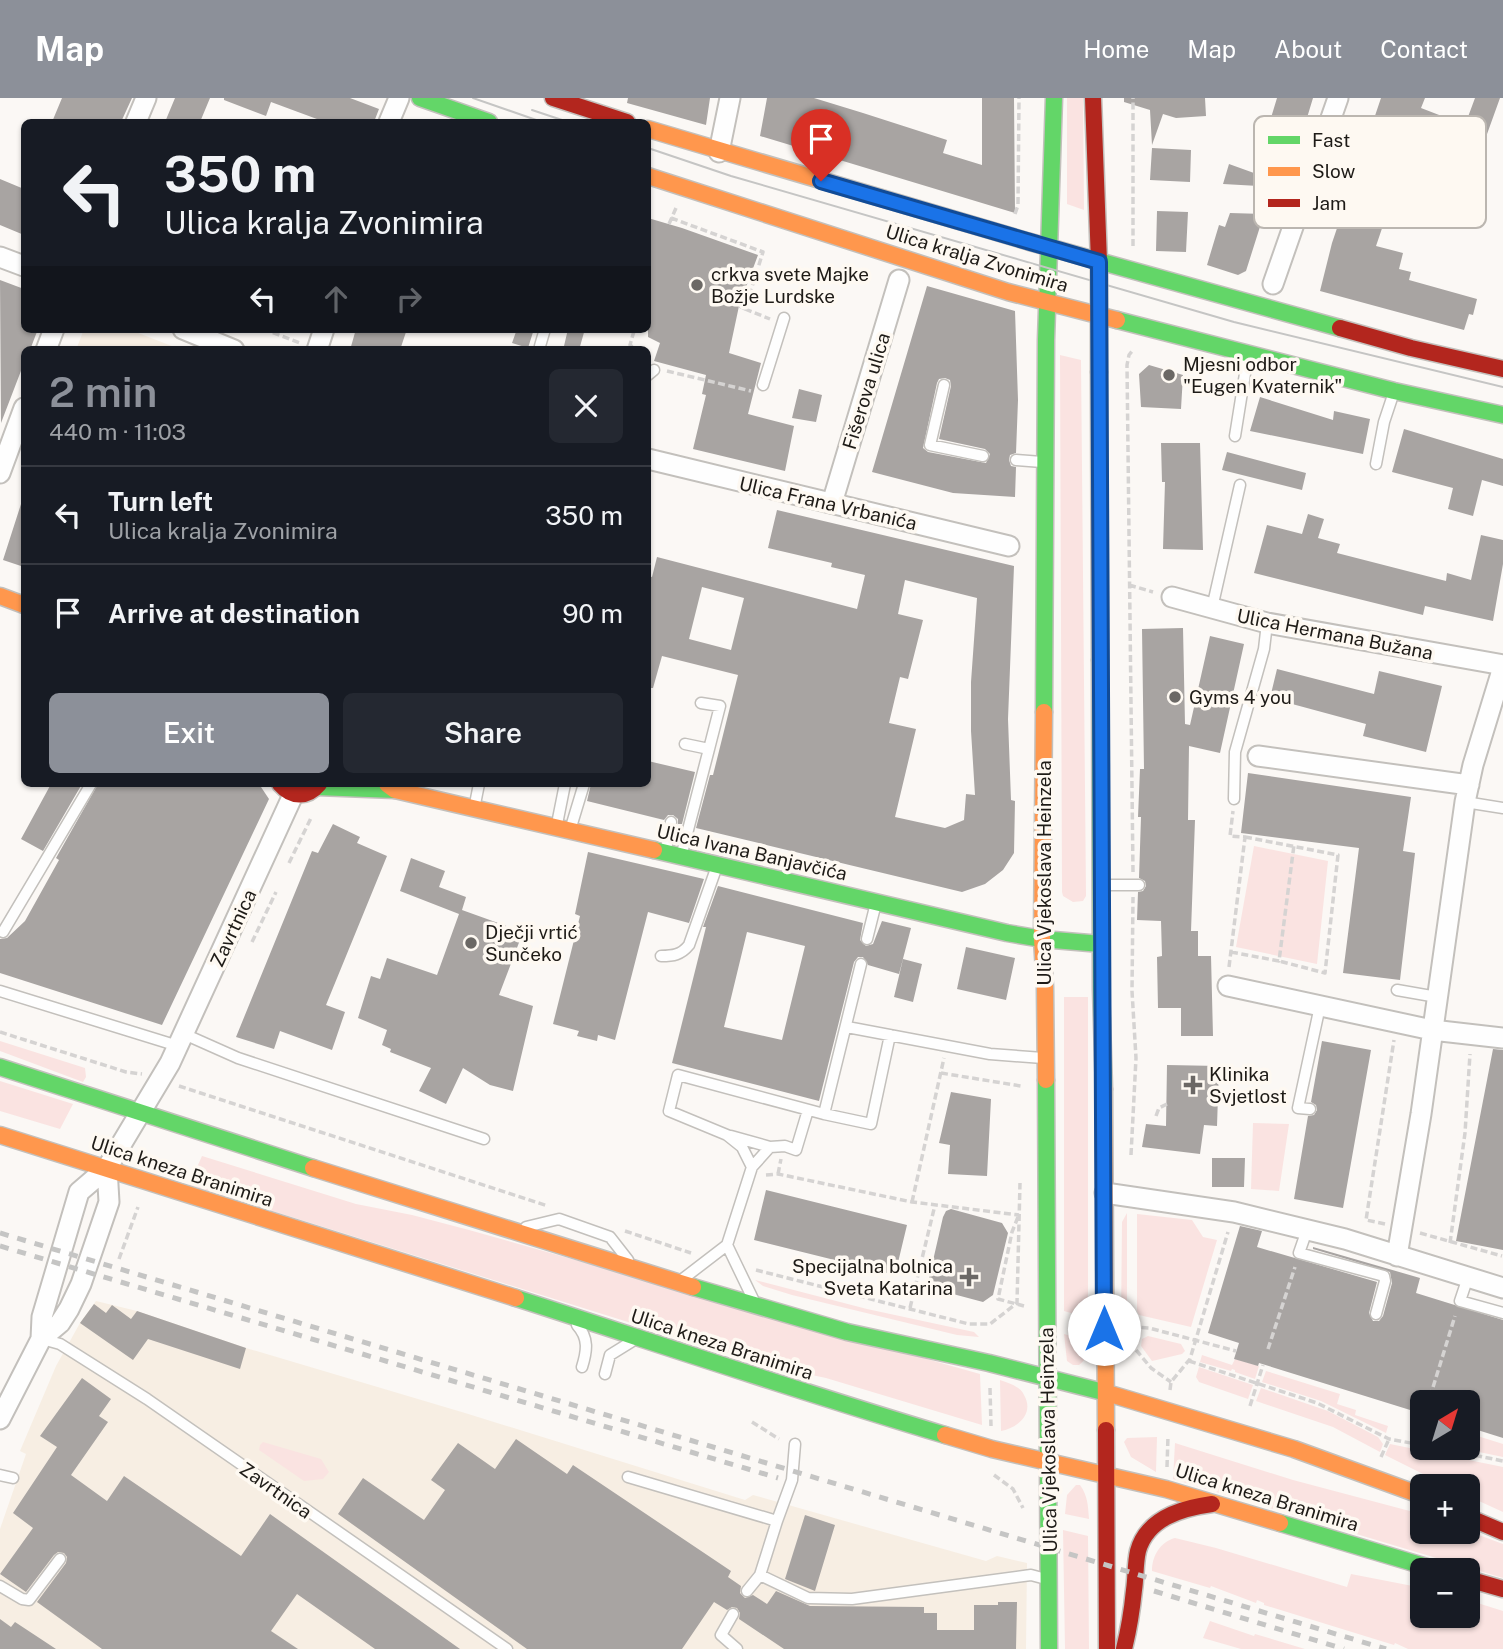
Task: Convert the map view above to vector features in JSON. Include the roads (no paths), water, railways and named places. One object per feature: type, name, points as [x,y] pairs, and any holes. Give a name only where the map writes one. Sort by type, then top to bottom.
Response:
[{"type":"main road","points":[[420,98],[480,119]]},
{"type":"main road","points":[[553,98],[628,119]]},
{"type":"main road","name":"Ulica Vjekoslava Heinzela","points":[[1049,1649],[1042,939],[1047,303],[1051,248],[1054,98]]},
{"type":"main road","points":[[1093,98],[1099,262],[1107,1649]]},
{"type":"main road","name":"Ulica kralja Zvonimira","points":[[651,130],[1099,262],[1411,348],[1503,369]]},
{"type":"main road","name":"Ulica kralja Zvonimira","points":[[651,177],[1047,303],[1394,391],[1503,415]]},
{"type":"main road","points":[[0,597],[21,604]]},
{"type":"main road","name":"Ulica Ivana Banjavčića","points":[[287,789],[309,794],[317,787]]},
{"type":"main road","name":"Ulica Ivana Banjavčića","points":[[346,787],[376,793],[399,788],[1007,933],[1101,944]]},
{"type":"main road","points":[[0,1067],[510,1231],[756,1306],[847,1332],[1106,1392],[1294,1450],[1410,1491]]},
{"type":"main road","name":"Ulica kneza Branimira","points":[[0,1135],[729,1366],[799,1391],[992,1450],[1107,1475],[1215,1503],[1410,1562]]},
{"type":"main road","points":[[1124,1649],[1131,1623],[1140,1543],[1155,1525],[1179,1510],[1215,1503]]},
{"type":"main road","points":[[1480,1522],[1503,1532]]},
{"type":"main road","points":[[1480,1582],[1503,1589]]},
{"type":"street","points":[[137,119],[146,98]]},
{"type":"street","points":[[390,119],[399,98]]},
{"type":"street","points":[[719,152],[730,98]]},
{"type":"street","points":[[1332,116],[1338,98]]},
{"type":"street","points":[[1273,284],[1293,228]]},
{"type":"street","points":[[0,257],[21,265]]},
{"type":"street","name":"Fišerova ulica","points":[[832,503],[899,280]]},
{"type":"street","points":[[193,333],[224,346]]},
{"type":"street","points":[[0,473],[21,416]]},
{"type":"street","name":"Ulica Frana Vrbanića","points":[[651,460],[1009,546]]},
{"type":"street","name":"Ulica Hermana Bužana","points":[[1172,597],[1267,624],[1503,666],[1467,794],[1413,1166],[1397,1256]]},
{"type":"street","points":[[1258,756],[1467,794]]},
{"type":"street","name":"Zavrtnica","points":[[0,1419],[41,1339],[43,1317],[79,1192],[107,1168],[182,1040],[287,789]]},
{"type":"street","points":[[1228,986],[1432,1030],[1503,1038]]},
{"type":"street","name":"Zavrtnica","points":[[41,1339],[60,1323],[81,1284],[109,1202],[107,1168]]},
{"type":"street","points":[[1105,1193],[1234,1212],[1307,1230],[1503,1288]]},
{"type":"lane","points":[[763,385],[783,321]]},
{"type":"lane","points":[[1235,436],[1248,354]]},
{"type":"lane","points":[[944,385],[930,445],[984,456]]},
{"type":"lane","points":[[1376,464],[1384,422],[1394,391]]},
{"type":"lane","points":[[1016,460],[1046,462]]},
{"type":"lane","points":[[1212,608],[1240,485]]},
{"type":"lane","points":[[1234,799],[1235,752],[1264,649],[1267,624]]},
{"type":"lane","points":[[673,855],[709,749],[720,706],[701,703]]},
{"type":"lane","points":[[684,744],[709,749]]},
{"type":"lane","points":[[4,932],[89,787]]},
{"type":"lane","points":[[475,808],[479,787]]},
{"type":"lane","points":[[563,829],[565,787]]},
{"type":"lane","points":[[563,829],[583,787]]},
{"type":"lane","points":[[1467,794],[1503,808]]},
{"type":"lane","points":[[671,822],[673,855]]},
{"type":"lane","points":[[661,956],[674,956],[690,945],[718,865]]},
{"type":"lane","points":[[1101,885],[1136,880]]},
{"type":"lane","points":[[867,939],[877,903]]},
{"type":"lane","points":[[824,1114],[862,964]]},
{"type":"lane","points":[[1397,990],[1437,997]]},
{"type":"lane","points":[[0,991],[182,1040],[484,1139]]},
{"type":"lane","points":[[1310,1110],[1298,1108],[1320,1006]]},
{"type":"lane","points":[[847,1027],[1005,1056],[1045,1058]]},
{"type":"lane","points":[[808,1110],[796,1150],[785,1146],[770,1147],[727,1135],[669,1111],[678,1075],[871,1124],[890,1035]]},
{"type":"lane","points":[[727,1135],[743,1147],[752,1167]]},
{"type":"lane","points":[[678,1282],[727,1245],[752,1167],[770,1147]]},
{"type":"lane","points":[[510,1231],[559,1219],[610,1237],[635,1269]]},
{"type":"lane","points":[[1307,1230],[1299,1253],[1384,1276],[1385,1282],[1376,1314]]},
{"type":"lane","points":[[727,1245],[756,1306]]},
{"type":"lane","points":[[1468,1277],[1460,1301],[1503,1313]]},
{"type":"lane","points":[[570,1317],[584,1332],[587,1348],[582,1367]]},
{"type":"lane","name":"Zavrtnica","points":[[41,1339],[60,1344],[147,1399],[507,1649]]},
{"type":"lane","points":[[605,1374],[610,1355],[623,1345],[638,1339]]},
{"type":"lane","points":[[747,1591],[760,1575],[792,1480],[795,1444]]},
{"type":"lane","points":[[0,1475],[13,1478]]},
{"type":"lane","points":[[628,1477],[777,1521]]},
{"type":"lane","points":[[0,1586],[22,1599],[29,1600],[60,1559]]},
{"type":"lane","points":[[760,1575],[808,1598],[852,1599],[1031,1575],[1050,1580]]},
{"type":"lane","points":[[733,1615],[721,1635],[737,1649]]},
{"type":"tram line","points":[[473,98],[533,119]]},
{"type":"tram line","points":[[532,110],[559,119]]},
{"type":"tram line","points":[[651,149],[731,176],[1234,322],[1503,387]]},
{"type":"railway","points":[[0,1233],[1386,1649]]},
{"type":"railway","points":[[0,1246],[778,1478]]},
{"type":"railway","points":[[1154,1591],[1344,1649]]},
{"type":"place","name":"crkva svete Majke Božje Lurdske","points":[[697,285]]},
{"type":"place","name":"Mjesni odbor \"Eugen Kvaternik\"","points":[[1169,375]]},
{"type":"place","name":"Gyms 4 you","points":[[1175,697]]},
{"type":"place","name":"Dječji vrtić Sunčeko","points":[[471,943]]},
{"type":"place","name":"Klinika Svjetlost","points":[[1193,1085]]},
{"type":"place","name":"Specijalna bolnica Sveta Katarina","points":[[969,1277]]}]
